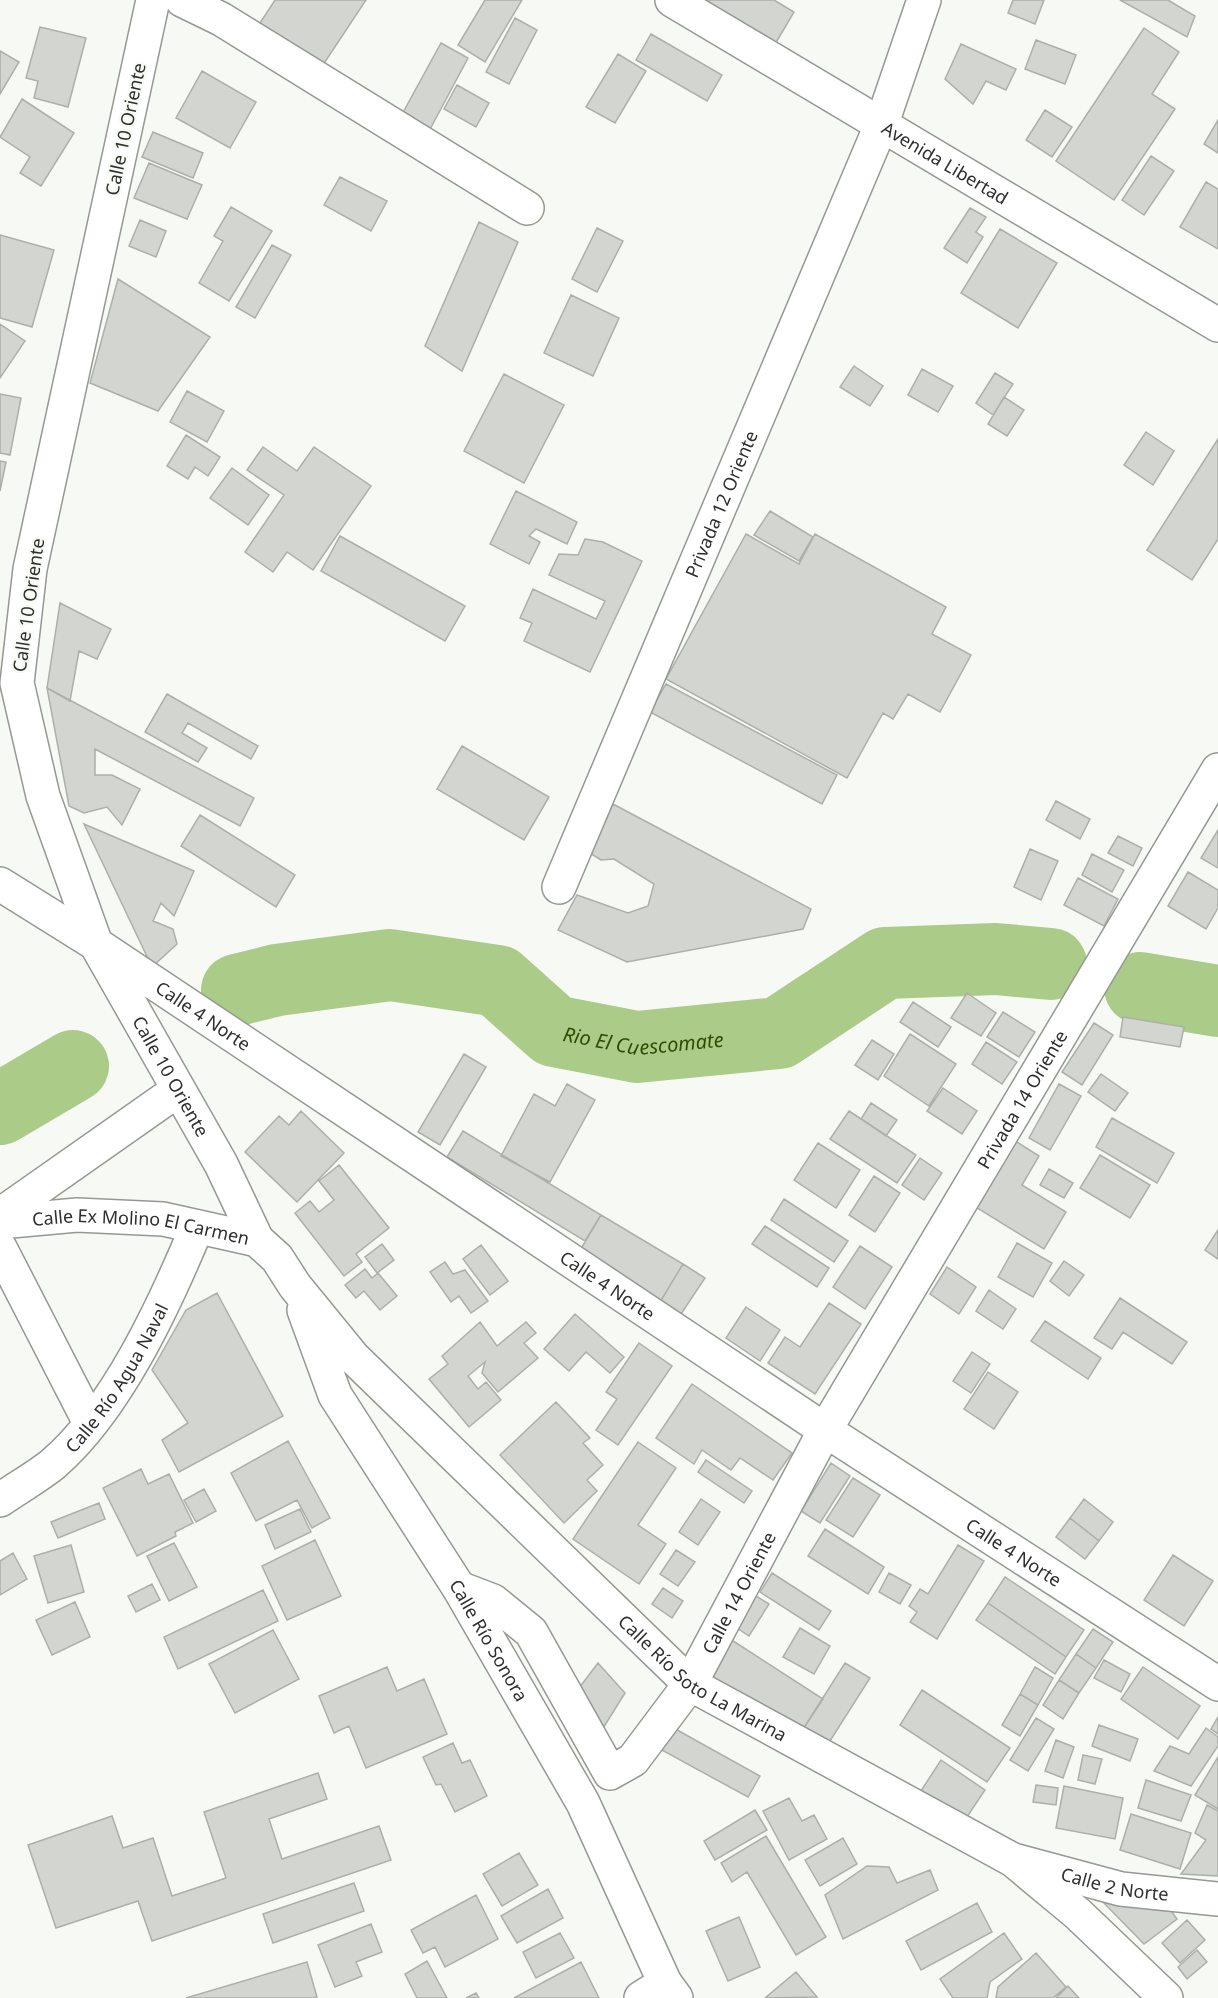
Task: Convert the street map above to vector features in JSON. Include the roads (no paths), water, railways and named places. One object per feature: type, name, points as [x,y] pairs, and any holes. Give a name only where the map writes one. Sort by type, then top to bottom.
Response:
[{"type":"street","name":"Calle 10 Oriente","points":[[153,0],[30,568],[17,682],[43,796],[96,944],[221,1164],[256,1240]]},
{"type":"street","points":[[182,0],[221,19],[527,208]]},
{"type":"street","name":"Avenida Libertad","points":[[672,0],[1218,325]]},
{"type":"street","name":"Privada 12 Oriente","points":[[559,887],[882,123],[924,0]]},
{"type":"street","name":"Privada 14 Oriente","points":[[825,1430],[1218,770]]},
{"type":"street","name":"Calle 4 Norte","points":[[0,884],[96,944],[825,1430],[1218,1684]]},
{"type":"street","points":[[0,1215],[177,1090]]},
{"type":"street","name":"Calle Ex Molino El Carmen","points":[[0,1222],[40,1216],[77,1215],[163,1219],[256,1240],[277,1258],[294,1286]]},
{"type":"street","name":"Calle Río Agua Naval","points":[[0,1500],[53,1464],[90,1423],[125,1372],[171,1291],[197,1227]]},
{"type":"street","points":[[0,1248],[90,1423]]},
{"type":"street","name":"Calle Río Sonora","points":[[294,1286],[335,1395],[459,1588],[583,1803],[660,1993]]},
{"type":"street","name":"Calle Río Soto La Marina","points":[[294,1286],[353,1357],[690,1684],[1013,1860],[1078,1914],[1166,1998]]},
{"type":"street","name":"Calle 14 Oriente","points":[[459,1588],[493,1601],[531,1632],[610,1773],[633,1760],[690,1684],[825,1430]]},
{"type":"street","name":"Calle 2 Norte","points":[[1013,1860],[1120,1889],[1218,1899]]},
{"type":"waterway","name":"Rio El Cuescomate","points":[[237,990],[277,980],[390,965],[498,981],[554,1031],[637,1047],[779,1033],[885,963],[996,959],[1051,964]]},
{"type":"waterway","name":"Rio El Cuescomate","points":[[1140,988],[1218,1001]]},
{"type":"waterway","name":"Rio El Cuescomate","points":[[0,1109],[73,1066]]}]
